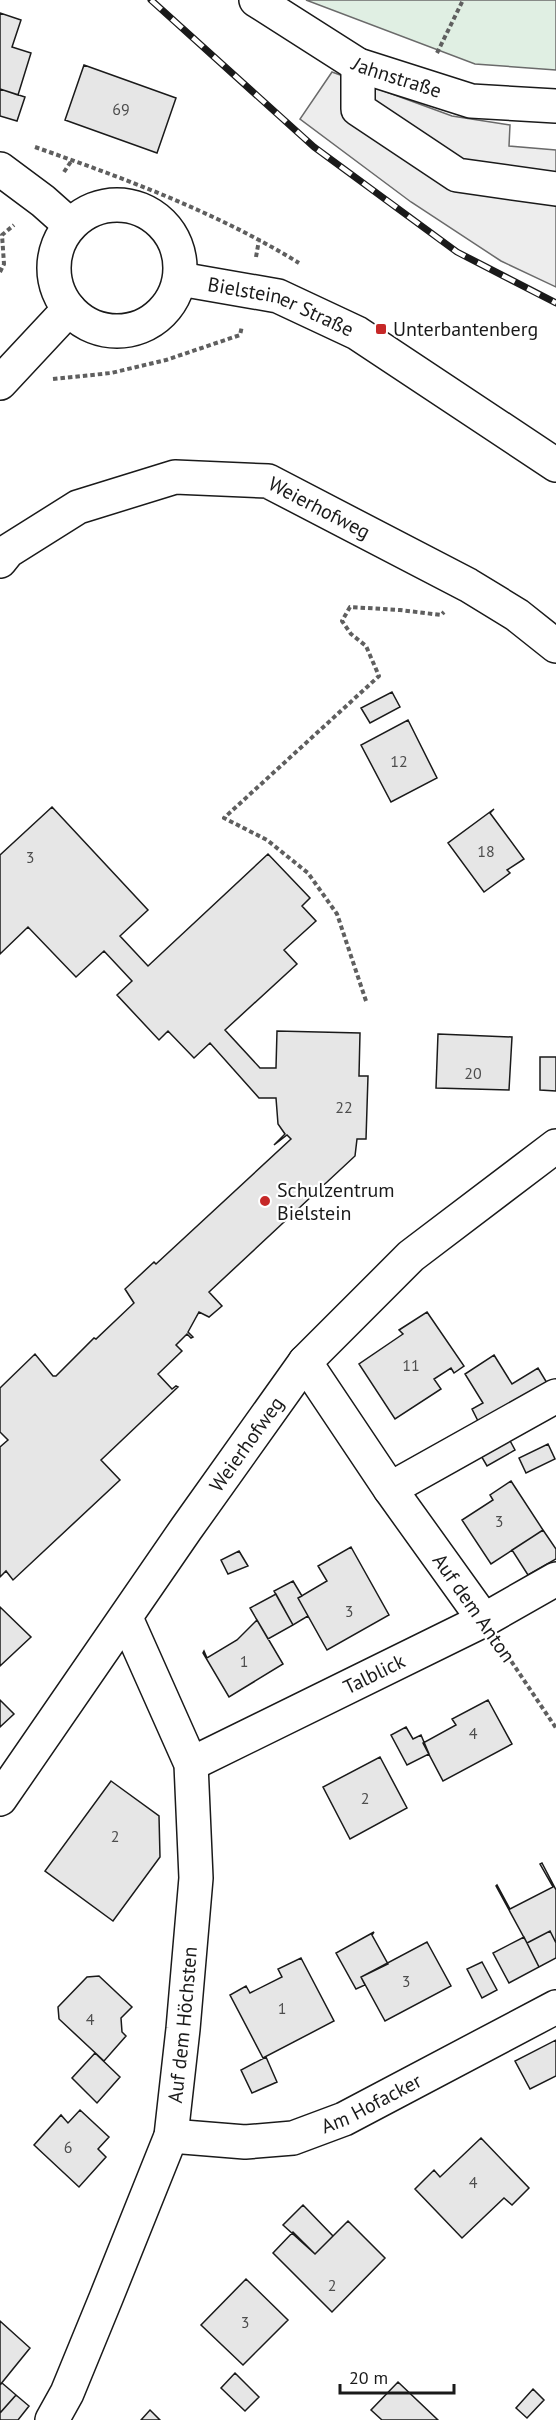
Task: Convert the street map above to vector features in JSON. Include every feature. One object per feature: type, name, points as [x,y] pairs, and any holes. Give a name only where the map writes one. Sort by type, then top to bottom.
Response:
[{"type":"street","name":"Jahnstraße","points":[[256,0],[358,65],[471,101],[556,106]]},
{"type":"street","points":[[358,65],[358,109],[457,175],[556,189]]},
{"type":"street","points":[[0,169],[43,201],[70,225]]},
{"type":"street","points":[[123,205],[143,210],[160,222],[173,238],[180,258],[180,279],[173,298],[161,315],[144,326],[124,331],[104,330],[84,323],[69,309],[59,295],[54,261],[58,244],[70,225],[83,215],[102,207],[123,205]]},
{"type":"street","name":"Bielsteiner Straße","points":[[180,279],[278,296],[357,333],[556,465]]},
{"type":"street","points":[[0,383],[69,309]]},
{"type":"street","name":"Weierhofweg","points":[[0,561],[8,551],[78,507],[175,477],[268,481],[468,585],[517,615],[556,646]]},
{"type":"street","name":"Weierhofweg","points":[[0,1800],[186,1528],[305,1362],[411,1256],[556,1146]]},
{"type":"street","name":"Auf dem Anton","points":[[305,1362],[390,1489],[484,1620]]},
{"type":"street","points":[[390,1489],[556,1396]]},
{"type":"street","name":"Talblick","points":[[190,1764],[484,1620],[556,1579]]},
{"type":"street","name":"Auf dem Höchsten","points":[[52,2420],[66,2393],[106,2298],[171,2136],[196,1878],[190,1764],[126,1618]]},
{"type":"street","name":"Am Hofacker","points":[[171,2136],[245,2142],[294,2138],[345,2119],[556,2007]]},
{"type":"path","points":[[420,85],[464,0]]},
{"type":"path","points":[[44,380],[111,373],[166,360],[240,335],[259,240]]},
{"type":"path","points":[[366,1002],[337,914],[308,873],[267,840],[224,818],[379,676],[366,646],[351,634],[342,621],[350,607],[441,615],[468,585]]},
{"type":"path","name":"Auf dem Anton","points":[[484,1620],[556,1728]]},
{"type":"green space","points":[[306,0],[556,0],[556,70],[475,64]]},
{"type":"shaded area","points":[[332,72],[452,116],[510,125],[509,146],[556,150],[556,287],[501,261],[411,202],[300,119]]},
{"type":"building","points":[[0,13],[21,20],[12,47],[31,53],[18,95],[0,89]]},
{"type":"building","points":[[84,65],[176,98],[157,153],[65,120]]},
{"type":"building","points":[[0,89],[25,97],[17,121],[0,116]]},
{"type":"building","points":[[392,692],[400,707],[370,723],[361,708]]},
{"type":"building","points":[[408,720],[437,778],[391,802],[361,745]]},
{"type":"building","name":"Schulzentrum Bielstein","points":[[52,807],[148,910],[120,936],[148,966],[268,854],[310,898],[302,906],[316,921],[284,950],[297,964],[225,1030],[260,1068],[276,1068],[277,1031],[360,1033],[359,1076],[368,1076],[366,1139],[357,1139],[355,1156],[209,1292],[222,1306],[209,1317],[199,1312],[188,1332],[193,1337],[187,1334],[176,1345],[182,1351],[158,1374],[172,1389],[178,1387],[101,1460],[120,1480],[13,1580],[6,1571],[0,1577],[0,1447],[8,1440],[0,1432],[0,1388],[35,1354],[53,1376],[56,1376],[134,1303],[125,1289],[154,1262],[156,1264],[291,1139],[287,1135],[274,1145],[285,1134],[278,1124],[276,1098],[259,1098],[210,1043],[194,1058],[168,1031],[159,1040],[117,995],[132,981],[104,951],[76,977],[28,927],[0,954],[0,855]]},
{"type":"building","points":[[494,809],[490,813],[524,859],[507,870],[510,873],[484,892],[448,843]]},
{"type":"building","points":[[438,1034],[512,1037],[509,1090],[436,1088]]},
{"type":"building","points":[[540,1057],[556,1057],[556,1091],[540,1090]]},
{"type":"building","points":[[427,1312],[464,1366],[454,1373],[451,1368],[434,1379],[441,1389],[395,1419],[359,1364],[403,1334],[399,1330]]},
{"type":"building","points":[[494,1355],[512,1384],[538,1368],[547,1383],[479,1423],[472,1409],[483,1403],[465,1374]]},
{"type":"building","points":[[508,1437],[515,1450],[487,1466],[480,1454]]},
{"type":"building","points":[[548,1444],[555,1459],[526,1473],[519,1458]]},
{"type":"building","points":[[511,1481],[543,1530],[491,1564],[462,1520],[493,1500],[490,1495]]},
{"type":"building","points":[[543,1530],[556,1549],[556,1559],[528,1575],[512,1550]]},
{"type":"building","points":[[351,1547],[389,1615],[327,1650],[298,1598],[327,1581],[318,1566]]},
{"type":"building","points":[[239,1551],[248,1566],[228,1574],[221,1560]]},
{"type":"building","points":[[293,1581],[302,1596],[298,1598],[308,1616],[293,1625],[274,1591]]},
{"type":"building","points":[[276,1594],[293,1625],[268,1639],[250,1608]]},
{"type":"building","points":[[0,1607],[31,1637],[0,1666]]},
{"type":"building","points":[[257,1620],[283,1664],[229,1697],[203,1653],[204,1651],[207,1658],[237,1640]]},
{"type":"building","points":[[0,1700],[14,1714],[0,1727]]},
{"type":"building","points":[[488,1700],[512,1744],[443,1781],[423,1743],[456,1725],[452,1719]]},
{"type":"building","points":[[406,1727],[413,1739],[421,1735],[429,1754],[407,1765],[391,1735]]},
{"type":"building","points":[[380,1757],[407,1808],[350,1839],[323,1787]]},
{"type":"building","points":[[111,1781],[159,1816],[160,1857],[113,1921],[45,1871]]},
{"type":"building","points":[[542,1863],[556,1890],[556,1943],[550,1931],[527,1943],[496,1886],[510,1909],[553,1887],[540,1864]]},
{"type":"building","points":[[550,1931],[556,1943],[556,1958],[539,1967],[527,1943]]},
{"type":"building","points":[[374,1932],[372,1935],[388,1964],[361,1977],[365,1985],[356,1989],[336,1953]]},
{"type":"building","points":[[524,1937],[539,1967],[509,1983],[493,1953]]},
{"type":"building","points":[[427,1942],[451,1986],[385,2021],[361,1977]]},
{"type":"building","points":[[301,1958],[334,2021],[263,2058],[230,1995],[246,1986],[250,1993],[282,1977],[278,1969]]},
{"type":"building","points":[[482,1962],[497,1990],[482,1998],[467,1969]]},
{"type":"building","points":[[99,1976],[132,2007],[121,2018],[122,2032],[126,2036],[104,2061],[59,2019],[58,2007],[87,1977]]},
{"type":"building","points":[[556,2040],[556,2076],[530,2089],[515,2061]]},
{"type":"building","points":[[95,2053],[120,2077],[97,2103],[72,2078]]},
{"type":"building","points":[[266,2057],[277,2082],[252,2093],[241,2070]]},
{"type":"building","points":[[80,2110],[109,2137],[98,2149],[106,2157],[79,2187],[34,2145],[61,2115],[68,2123]]},
{"type":"building","points":[[481,2138],[529,2188],[512,2205],[504,2198],[462,2238],[415,2189],[434,2170],[440,2177]]},
{"type":"building","points":[[303,2205],[333,2236],[315,2254],[283,2225]]},
{"type":"building","points":[[348,2221],[385,2258],[332,2312],[273,2253],[293,2232],[315,2254]]},
{"type":"building","points":[[246,2279],[288,2320],[243,2365],[201,2325]]},
{"type":"building","points":[[0,2321],[30,2348],[0,2385]]},
{"type":"building","points":[[235,2373],[259,2397],[245,2411],[221,2388]]},
{"type":"building","points":[[398,2382],[438,2420],[382,2420],[371,2410]]},
{"type":"building","points":[[2,2383],[16,2395],[0,2413],[0,2385]]},
{"type":"building","points":[[533,2389],[544,2400],[527,2418],[516,2408]]},
{"type":"building","points":[[16,2395],[29,2406],[18,2420],[0,2420],[0,2413]]},
{"type":"building","points":[[150,2410],[160,2420],[141,2420]]},
{"type":"railway","points":[[151,0],[314,147],[457,252],[556,303]]},
{"type":"place","name":"Unterbantenberg","points":[[381,329]]},
{"type":"place","name":"Schulzentrum Bielstein","points":[[265,1201]]}]
